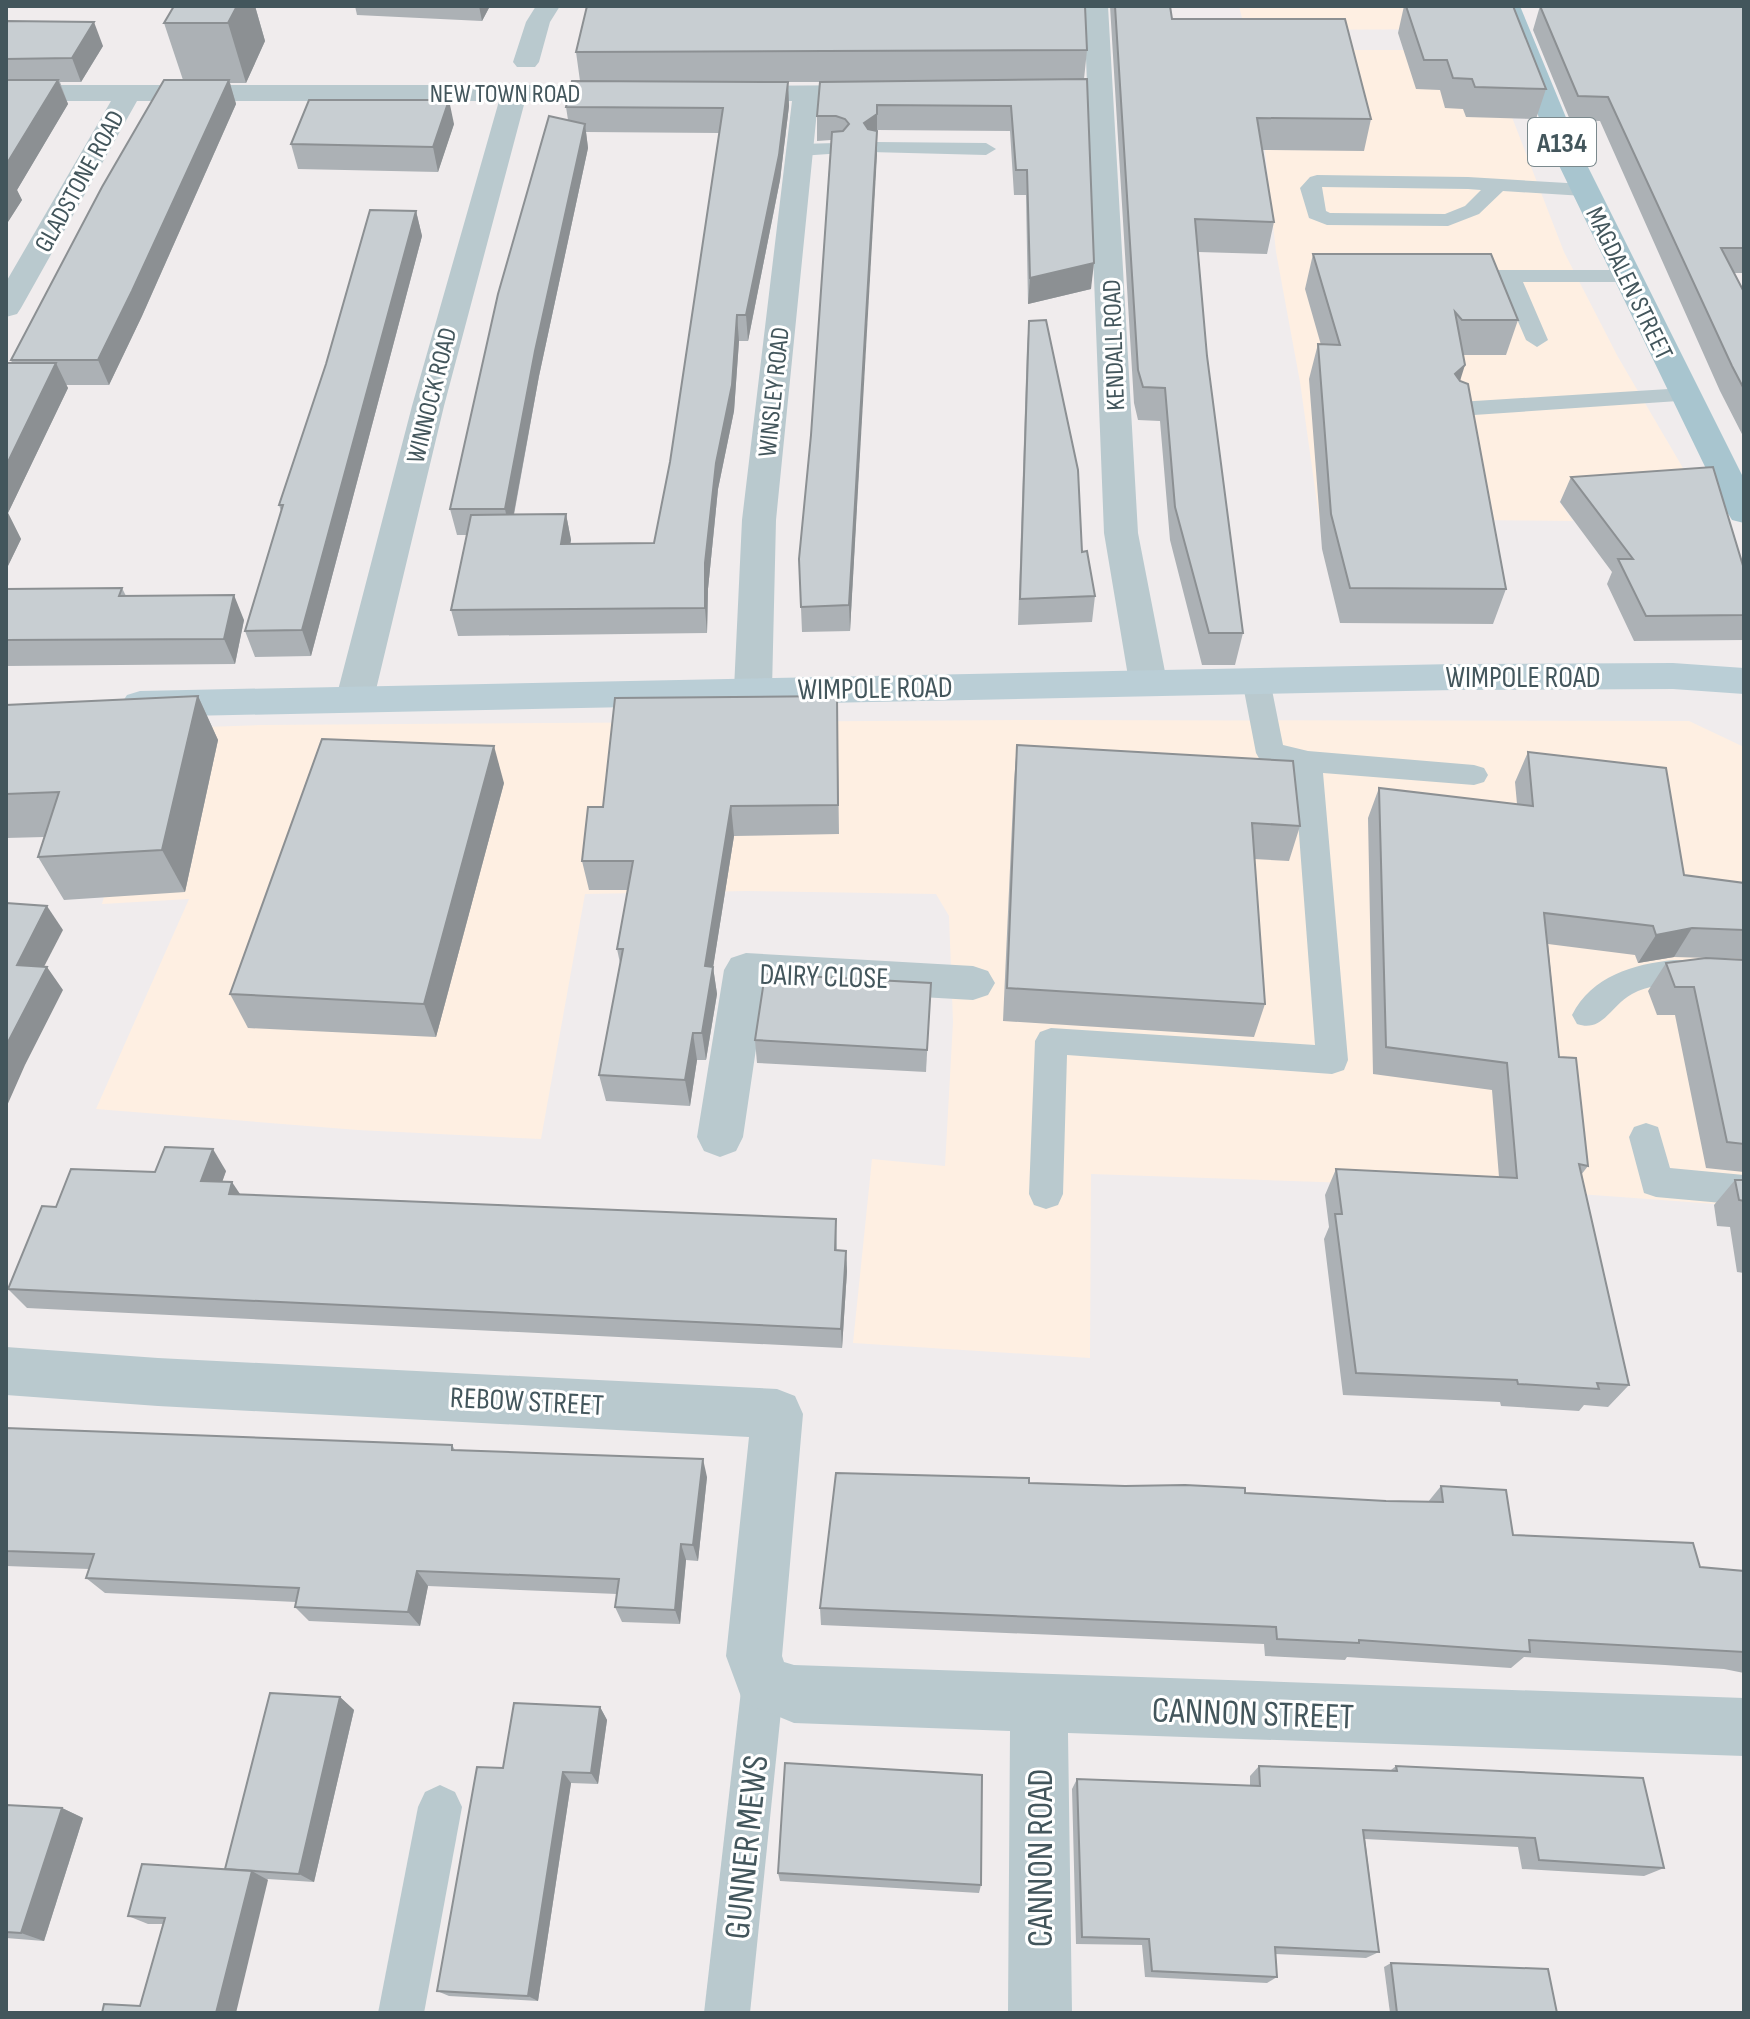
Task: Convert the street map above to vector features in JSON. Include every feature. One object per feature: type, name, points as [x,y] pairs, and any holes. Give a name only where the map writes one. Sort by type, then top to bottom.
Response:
[{"type":"main road","name":"MAGDALEN STREET","points":[[1508,6],[1546,106],[1584,190],[1744,512]]},
{"type":"street","points":[[526,62],[538,22],[548,6]]},
{"type":"street","name":"KENDALL ROAD","points":[[1096,6],[1121,533],[1148,682]]},
{"type":"street","points":[[1007,92],[1100,92]]},
{"type":"street","name":"NEW TOWN ROAD","points":[[6,93],[652,93]]},
{"type":"street","points":[[698,94],[898,93]]},
{"type":"street","name":"WINNOCK ROAD","points":[[355,698],[431,392],[514,94]]},
{"type":"street","name":"GLADSTONE ROAD","points":[[6,308],[127,95]]},
{"type":"street","name":"WINSLEY ROAD","points":[[753,689],[759,520],[806,95]]},
{"type":"street","name":"WIMPOLE ROAD","points":[[108,705],[1256,680],[1673,676],[1744,681]]},
{"type":"street","name":"DAIRY CLOSE","points":[[720,1137],[746,970],[973,983]]},
{"type":"street","name":"REBOW STREET","points":[[6,1371],[777,1414],[754,1640],[754,1656],[763,1682]]},
{"type":"street","name":"CANNON STREET","points":[[763,1682],[794,1694],[812,1696],[1744,1727]]},
{"type":"street","name":"CANNON ROAD","points":[[1039,1704],[1040,2013]]},
{"type":"lane","points":[[877,148],[986,149]]},
{"type":"lane","points":[[800,150],[836,149]]},
{"type":"lane","points":[[1497,186],[1472,210],[1448,220],[1327,219],[1316,214],[1310,188],[1317,181],[1497,186],[1584,190]]},
{"type":"lane","points":[[1432,276],[1625,276]]},
{"type":"lane","points":[[1509,276],[1537,340]]},
{"type":"lane","points":[[1459,409],[1685,395]]},
{"type":"lane","points":[[1256,680],[1270,753],[1308,761],[1474,775]]},
{"type":"lane","points":[[1046,1194],[1051,1041],[1332,1060],[1308,761]]},
{"type":"lane","points":[[1588,1015],[1607,993],[1631,979],[1653,974],[1744,974]]},
{"type":"lane","points":[[1646,1137],[1656,1182],[1744,1190]]},
{"type":"lane","name":"GUNNER MEWS","points":[[727,2013],[763,1682]]},
{"type":"lane","points":[[401,2013],[440,1807]]},
{"type":"shaded area","points":[[1239,6],[1473,6],[1479,29],[1245,30]]},
{"type":"shaded area","points":[[1249,50],[1486,50],[1564,252],[1618,357],[1690,480],[1559,501],[1573,521],[1320,524],[1300,382],[1276,252],[1265,150]]},
{"type":"shaded area","points":[[1019,720],[1689,721],[1744,747],[1744,1206],[1495,1188],[1091,1174],[1090,1358],[853,1343],[872,1159],[945,1166],[953,1022],[949,916],[936,894],[747,891],[585,894],[541,1139],[358,1130],[96,1109],[189,899],[102,904],[149,729],[261,725]]},
{"type":"building","points":[[174,6],[237,6],[228,23],[164,23]]},
{"type":"building","points":[[587,6],[1085,6],[1087,50],[576,52]]},
{"type":"building","points":[[1115,6],[1170,6],[1172,19],[1345,19],[1371,119],[1257,118],[1274,222],[1195,219],[1207,356],[1243,633],[1209,633],[1175,507],[1165,388],[1143,387],[1138,370]]},
{"type":"building","points":[[1406,6],[1513,6],[1546,89],[1475,87],[1472,79],[1453,78],[1447,60],[1424,60]]},
{"type":"building","points":[[1540,6],[1744,6],[1744,248],[1721,248],[1744,292],[1744,389],[1608,97],[1578,96]]},
{"type":"building","points":[[6,21],[94,22],[72,58],[6,59]]},
{"type":"building","points":[[1087,79],[1094,263],[1030,278],[1027,170],[1016,170],[1011,106],[877,105],[877,114],[864,123],[868,129],[877,131],[849,605],[801,607],[799,559],[811,435],[832,132],[843,131],[849,124],[836,116],[817,116],[820,82]]},
{"type":"building","points":[[6,80],[58,80],[6,165]]},
{"type":"building","points":[[164,80],[229,80],[98,360],[11,360],[102,187]]},
{"type":"building","points":[[572,81],[788,82],[779,155],[746,315],[737,315],[732,385],[716,463],[705,563],[705,608],[451,610],[471,515],[566,514],[561,544],[654,543],[670,462],[723,108],[566,107]]},
{"type":"building","points":[[309,100],[449,100],[433,147],[291,144]]},
{"type":"building","points":[[549,116],[585,124],[535,351],[505,509],[450,509],[498,294]]},
{"type":"building","points":[[370,210],[416,211],[302,630],[245,631],[283,505],[279,505],[326,364]]},
{"type":"building","points":[[1313,254],[1491,254],[1518,320],[1462,320],[1455,312],[1465,365],[1455,374],[1460,381],[1468,384],[1506,589],[1350,588],[1331,514],[1318,344],[1340,345]]},
{"type":"building","points":[[1046,320],[1078,470],[1082,552],[1087,551],[1095,596],[1020,599],[1029,321]]},
{"type":"building","points":[[56,363],[6,466],[6,364]]},
{"type":"building","points":[[1713,467],[1744,569],[1744,615],[1646,616],[1618,559],[1633,559],[1571,477]]},
{"type":"building","points":[[122,588],[119,596],[234,595],[224,639],[6,640],[6,589]]},
{"type":"building","points":[[198,696],[162,850],[38,857],[59,792],[6,794],[6,705]]},
{"type":"building","points":[[837,696],[838,805],[731,806],[705,966],[713,967],[702,1033],[693,1033],[685,1080],[599,1075],[623,949],[617,949],[633,861],[582,861],[588,807],[603,807],[615,698]]},
{"type":"building","points":[[322,739],[494,746],[424,1004],[230,994]]},
{"type":"building","points":[[1017,745],[1293,761],[1300,826],[1252,823],[1265,1004],[1007,988]]},
{"type":"building","points":[[1528,752],[1666,768],[1684,875],[1744,883],[1744,930],[1692,928],[1656,935],[1653,926],[1544,913],[1559,1057],[1576,1058],[1588,1166],[1579,1164],[1629,1385],[1597,1383],[1599,1389],[1518,1384],[1517,1380],[1356,1373],[1335,1214],[1342,1214],[1336,1169],[1517,1178],[1507,1063],[1386,1047],[1379,788],[1533,806]]},
{"type":"building","points":[[6,903],[47,906],[17,965],[47,967],[6,1046]]},
{"type":"building","points":[[1706,958],[1744,960],[1744,1144],[1727,1142],[1694,987],[1675,987],[1666,963]]},
{"type":"building","points":[[765,974],[931,983],[927,1050],[755,1040]]},
{"type":"building","points":[[165,1147],[213,1149],[201,1181],[232,1182],[229,1194],[836,1219],[835,1250],[846,1251],[841,1329],[8,1289],[42,1206],[56,1207],[71,1169],[155,1172]]},
{"type":"building","points":[[1735,1180],[1744,1180],[1744,1201],[1739,1200]]},
{"type":"building","points":[[6,1428],[452,1445],[452,1450],[703,1459],[693,1545],[681,1544],[675,1610],[615,1607],[619,1579],[417,1571],[408,1612],[295,1607],[299,1588],[86,1578],[94,1554],[6,1551]]},
{"type":"building","points":[[836,1473],[1029,1478],[1029,1483],[1245,1488],[1245,1493],[1386,1501],[1443,1502],[1441,1486],[1506,1490],[1513,1535],[1693,1543],[1700,1567],[1744,1571],[1744,1652],[1529,1640],[1530,1652],[1359,1640],[1359,1643],[1277,1639],[1276,1627],[820,1608]]},
{"type":"building","points":[[270,1693],[340,1697],[299,1874],[225,1869]]},
{"type":"building","points":[[514,1703],[600,1707],[591,1773],[563,1772],[528,1996],[437,1991],[477,1767],[503,1768]]},
{"type":"building","points":[[785,1763],[982,1775],[981,1885],[778,1873]]},
{"type":"building","points":[[1259,1766],[1397,1771],[1396,1766],[1643,1778],[1664,1868],[1539,1860],[1535,1838],[1363,1830],[1379,1952],[1275,1947],[1277,1977],[1152,1971],[1149,1939],[1082,1937],[1077,1779],[1260,1786]]},
{"type":"building","points":[[6,1805],[62,1808],[21,1933],[6,1932]]},
{"type":"building","points":[[142,1864],[252,1871],[216,2013],[102,2013],[104,2004],[140,2006],[165,1918],[128,1916]]},
{"type":"building","points":[[1391,1963],[1548,1969],[1557,2013],[1397,2013]]}]
